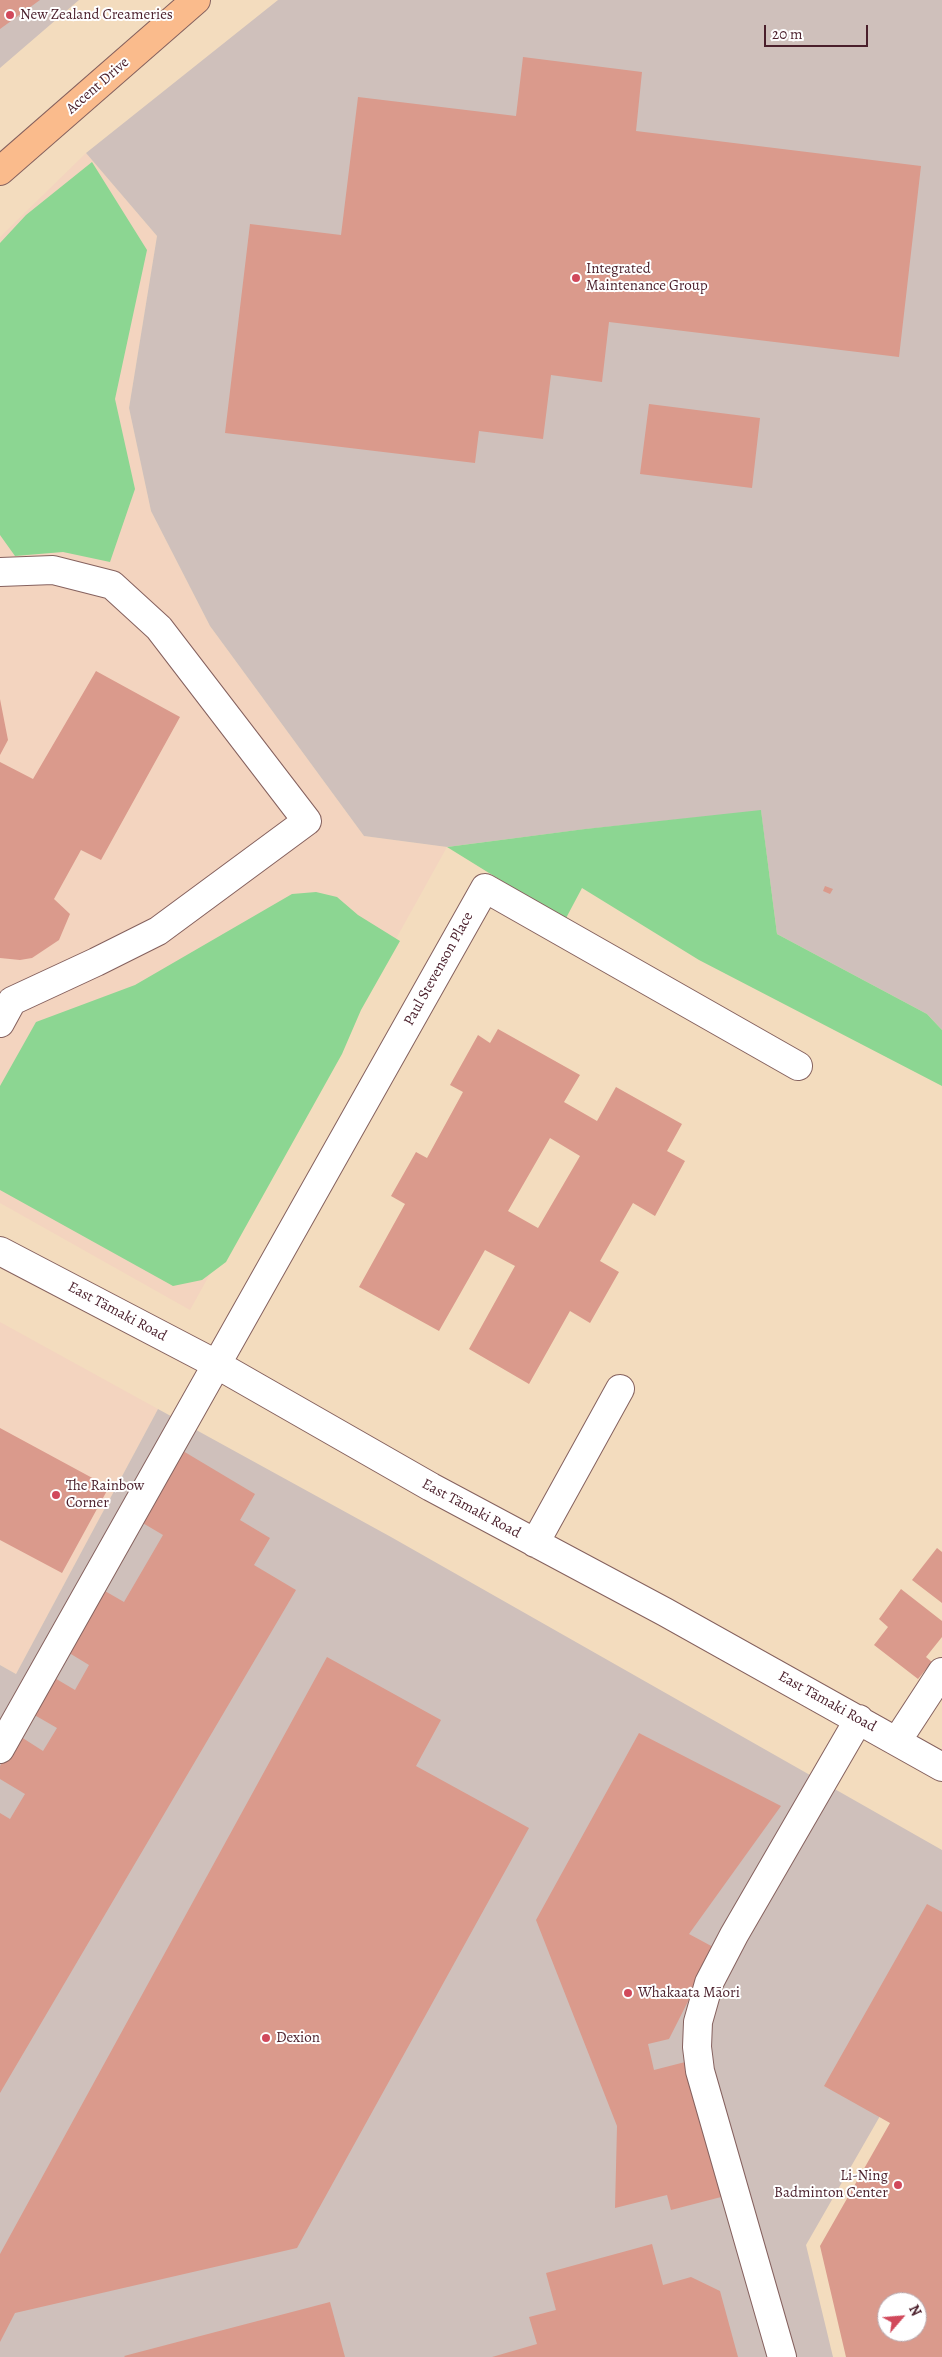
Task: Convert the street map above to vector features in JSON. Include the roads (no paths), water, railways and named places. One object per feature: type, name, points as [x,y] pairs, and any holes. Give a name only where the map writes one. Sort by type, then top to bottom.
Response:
[{"type":"main road","name":"Accent Drive","points":[[0,172],[196,0]]},
{"type":"street","points":[[0,572],[53,570],[112,585],[159,628],[307,821],[158,931],[12,1001],[0,1022]]},
{"type":"street","name":"Paul Stevenson Place","points":[[216,1364],[485,888],[798,1066]]},
{"type":"street","name":"East Tāmaki Road","points":[[0,1251],[216,1364],[431,1488],[859,1719],[942,1767]]},
{"type":"street","points":[[0,1749],[216,1364]]},
{"type":"street","points":[[535,1543],[620,1389]]},
{"type":"street","points":[[896,1741],[942,1672]]},
{"type":"street","points":[[782,2357],[700,2071],[697,2047],[698,2022],[710,1983],[734,1935],[859,1719]]},
{"type":"place","name":"New Zealand Creameries","points":[[10,15]]},
{"type":"place","name":"Integrated Maintenance Group","points":[[576,278]]},
{"type":"place","name":"The Rainbow Corner","points":[[56,1495]]},
{"type":"place","name":"Whakaata Māori","points":[[628,1993]]},
{"type":"place","name":"Dexion","points":[[266,2038]]},
{"type":"place","name":"Li-Ning Badminton Center","points":[[898,2185]]}]
